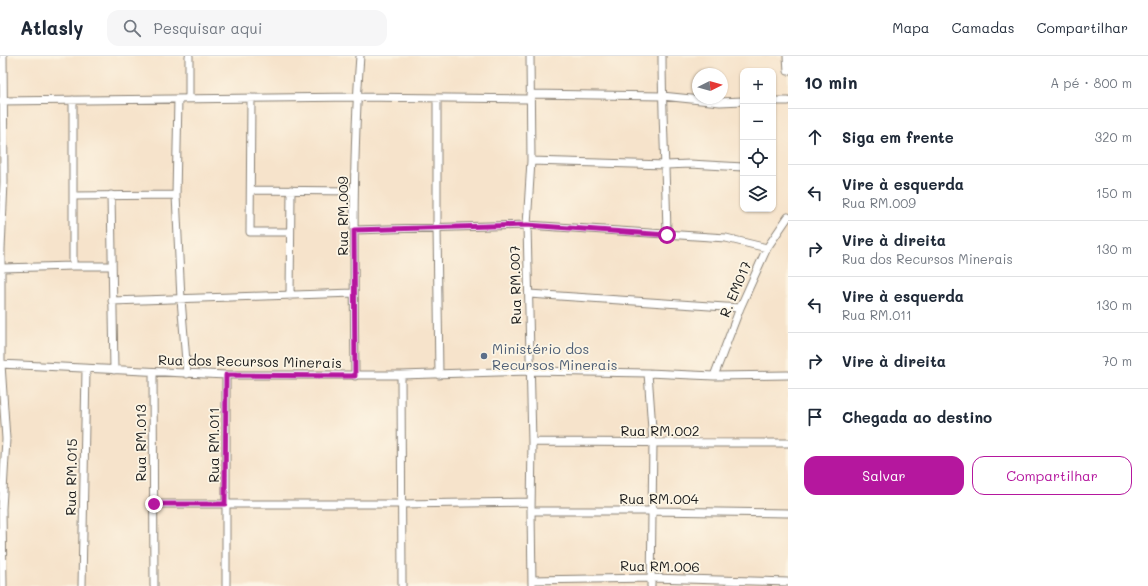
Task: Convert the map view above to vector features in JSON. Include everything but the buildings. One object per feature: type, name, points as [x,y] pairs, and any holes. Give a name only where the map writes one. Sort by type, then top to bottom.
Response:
[{"type":"street","points":[[3,56],[0,364],[3,439],[1,509],[3,586]]},
{"type":"street","points":[[189,56],[189,99]]},
{"type":"street","name":"Rua RM.009","points":[[355,376],[354,191],[360,56]]},
{"type":"street","name":"Rua RM.007","points":[[530,56],[531,161],[527,225],[532,442],[530,511],[532,583]]},
{"type":"street","points":[[662,56],[667,235]]},
{"type":"street","points":[[787,56],[788,71]]},
{"type":"street","points":[[2,101],[357,97],[437,99],[662,96],[720,102],[740,101]]},
{"type":"street","points":[[251,98],[250,232],[290,232]]},
{"type":"street","points":[[178,99],[176,195],[187,374]]},
{"type":"street","points":[[437,99],[437,227],[440,374]]},
{"type":"street","points":[[73,100],[73,266]]},
{"type":"street","points":[[776,101],[788,101]]},
{"type":"street","points":[[531,161],[666,165],[690,164],[740,167]]},
{"type":"street","points":[[251,190],[354,191]]},
{"type":"street","points":[[290,190],[290,296]]},
{"type":"street","points":[[73,196],[176,195]]},
{"type":"street","points":[[111,196],[114,370]]},
{"type":"street","name":"R. EM017","points":[[714,376],[740,308],[767,248],[788,217]]},
{"type":"street","points":[[354,230],[527,225],[726,238],[767,248]]},
{"type":"street","points":[[2,268],[112,266]]},
{"type":"street","points":[[112,301],[354,293]]},
{"type":"street","points":[[529,294],[740,308]]},
{"type":"street","name":"Rua dos Recursos Minerais","points":[[0,364],[226,375],[355,376],[530,371],[648,373],[714,376],[788,375]]},
{"type":"street","name":"Rua RM.015","points":[[82,586],[86,369]]},
{"type":"street","name":"Rua RM.013","points":[[153,372],[154,586]]},
{"type":"street","points":[[648,373],[653,443],[652,582]]},
{"type":"street","name":"Rua RM.011","points":[[226,375],[226,586]]},
{"type":"street","points":[[401,375],[402,586]]},
{"type":"street","name":"Rua RM.002","points":[[532,442],[788,443]]},
{"type":"street","points":[[154,504],[402,504],[531,502]]},
{"type":"street","name":"Rua RM.004","points":[[530,511],[788,513]]},
{"type":"street","name":"Rua RM.006","points":[[532,583],[788,582]]},
{"type":"place","name":"Ministério dos Recursos Minerais","points":[[484,356]]},
{"type":"route","points":[[154,504],[225,504],[226,375],[355,376],[354,230],[527,225],[667,235]]}]
